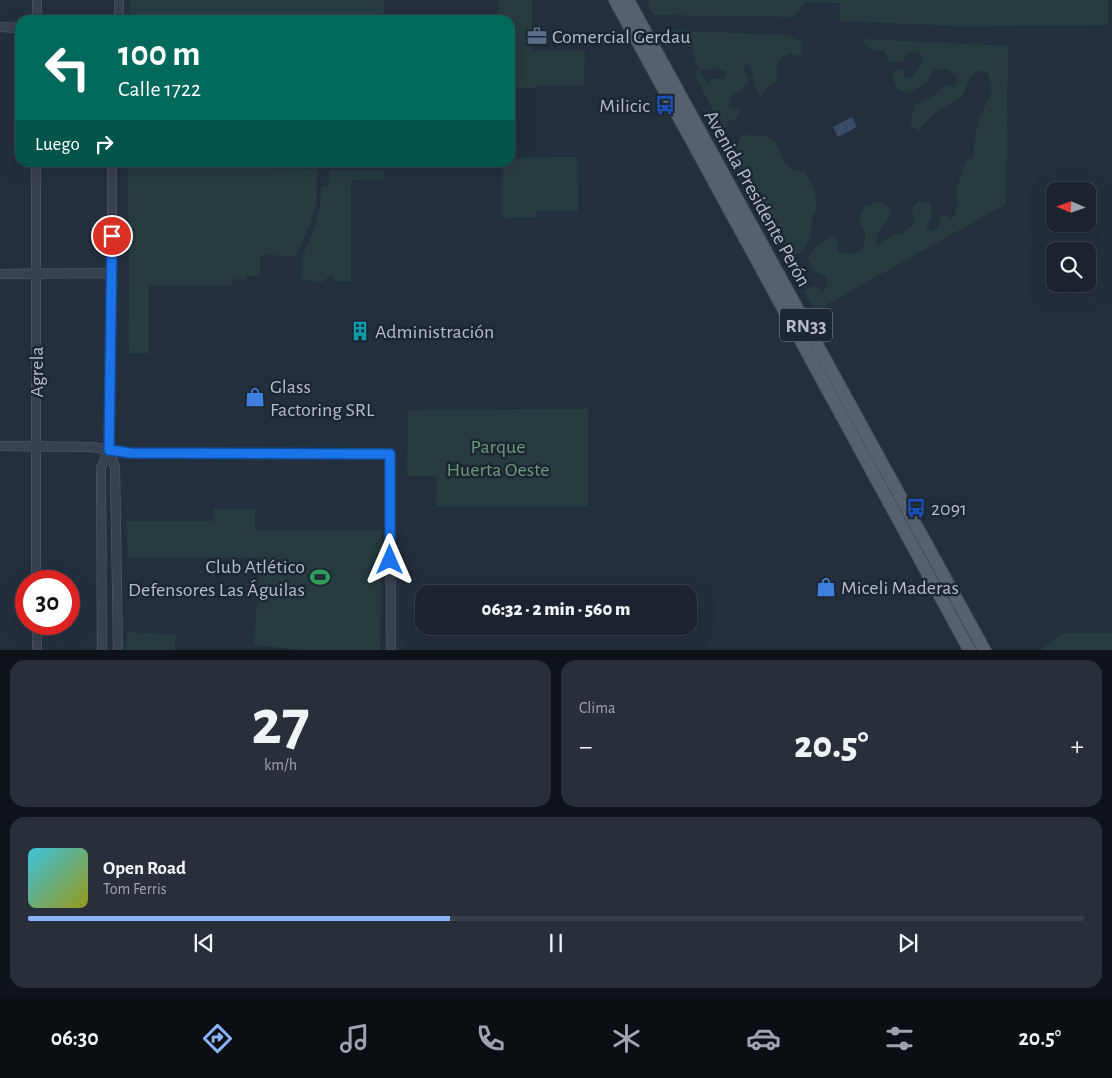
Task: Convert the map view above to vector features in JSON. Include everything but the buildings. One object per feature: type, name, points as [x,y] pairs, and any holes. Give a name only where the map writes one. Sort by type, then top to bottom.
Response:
[{"type":"main road","name":"Avenida Presidente Perón","points":[[615,0],[970,650]]},
{"type":"main road","name":"Avenida Presidente Perón","points":[[628,0],[985,650]]},
{"type":"street","points":[[37,0],[37,15]]},
{"type":"street","points":[[119,15],[120,0]]},
{"type":"street","points":[[0,27],[15,28]]},
{"type":"street","name":"Agrela","points":[[36,167],[36,570]]},
{"type":"street","points":[[112,167],[109,450],[115,467],[118,650]]},
{"type":"street","points":[[0,274],[112,273]]},
{"type":"street","points":[[0,446],[92,447],[131,453],[390,454],[390,650]]},
{"type":"street","points":[[102,650],[101,468],[109,450]]},
{"type":"street","points":[[37,635],[37,650]]},
{"type":"green space","points":[[130,0],[384,0],[383,15],[129,15]]},
{"type":"green space","points":[[498,0],[532,0],[532,51],[585,51],[584,86],[539,85],[534,88],[515,87],[515,15],[498,15]]},
{"type":"green space","points":[[648,0],[1108,0],[1108,25],[960,26],[840,21],[840,3],[806,2],[793,17],[654,15],[649,8]]},
{"type":"green space","points":[[665,30],[783,35],[801,41],[802,52],[799,56],[791,53],[782,58],[777,67],[777,81],[767,87],[761,97],[755,88],[747,62],[743,68],[749,81],[742,90],[731,96],[729,107],[739,109],[738,117],[728,122],[727,127],[723,128],[695,76],[696,71],[700,70],[695,61],[692,47],[674,43]],"holes":[[[715,68],[727,72],[724,79],[712,79],[707,84],[700,71]]]},
{"type":"green space","points":[[861,39],[1008,46],[1006,204],[815,311],[804,290],[816,285],[822,292],[828,285],[826,276],[814,271],[807,258],[817,246],[832,236],[839,242],[837,252],[852,254],[863,249],[865,234],[859,219],[864,207],[878,202],[890,208],[890,216],[876,236],[877,246],[891,235],[903,233],[914,224],[912,209],[919,201],[931,203],[932,219],[926,226],[931,232],[939,227],[941,215],[946,215],[949,219],[953,218],[958,204],[956,190],[966,161],[974,157],[976,132],[980,117],[991,92],[988,73],[978,70],[970,77],[962,97],[935,113],[918,131],[910,124],[915,105],[931,98],[945,85],[955,87],[957,77],[947,69],[934,70],[926,83],[908,93],[897,89],[892,76],[896,69],[904,70],[904,79],[912,77],[922,63],[921,53],[909,52],[903,61],[890,63],[884,51],[871,50]]},
{"type":"green space","points":[[741,135],[765,136],[775,141],[788,166],[805,172],[814,188],[817,207],[812,218],[811,235],[803,251],[793,256],[767,217],[747,176],[736,148]]},
{"type":"green space","points":[[515,158],[577,158],[578,211],[536,211],[536,217],[502,218],[502,171],[504,167],[515,167]]},
{"type":"green space","points":[[128,167],[317,169],[317,201],[310,225],[297,254],[293,256],[260,255],[260,276],[245,276],[247,280],[233,279],[232,286],[149,286],[149,353],[129,353]]},
{"type":"green space","points":[[329,170],[384,171],[384,179],[351,180],[351,281],[334,281],[334,277],[327,277],[326,280],[321,282],[302,279],[303,255],[316,224],[322,186],[329,186]]},
{"type":"green space","name":"Parque Huerta Oeste","points":[[588,409],[588,506],[436,506],[437,476],[407,476],[408,410]]},
{"type":"green space","name":"Club Atlético Defensores Las Águilas","points":[[214,509],[255,509],[255,530],[382,530],[380,650],[304,650],[254,645],[260,558],[128,558],[126,521],[213,521]]},
{"type":"green space","points":[[127,632],[176,635],[175,650],[126,650]]},
{"type":"green space","points":[[1062,633],[1112,633],[1112,650],[1041,650]]},
{"type":"water","points":[[852,117],[857,127],[838,137],[833,127]]},
{"type":"place","name":"Comercial Gerdau","points":[[537,36]]},
{"type":"place","name":"Milicic","points":[[665,105]]},
{"type":"place","name":"Administración","points":[[360,331]]},
{"type":"place","name":"Glass Factoring SRL","points":[[255,397]]},
{"type":"place","name":"2091","points":[[916,508]]},
{"type":"place","name":"Club Atlético Defensores Las Águilas","points":[[320,577]]},
{"type":"place","name":"Miceli Maderas","points":[[826,587]]},
{"type":"route","points":[[112,236],[109,450],[131,453],[390,454],[390,560]]}]
